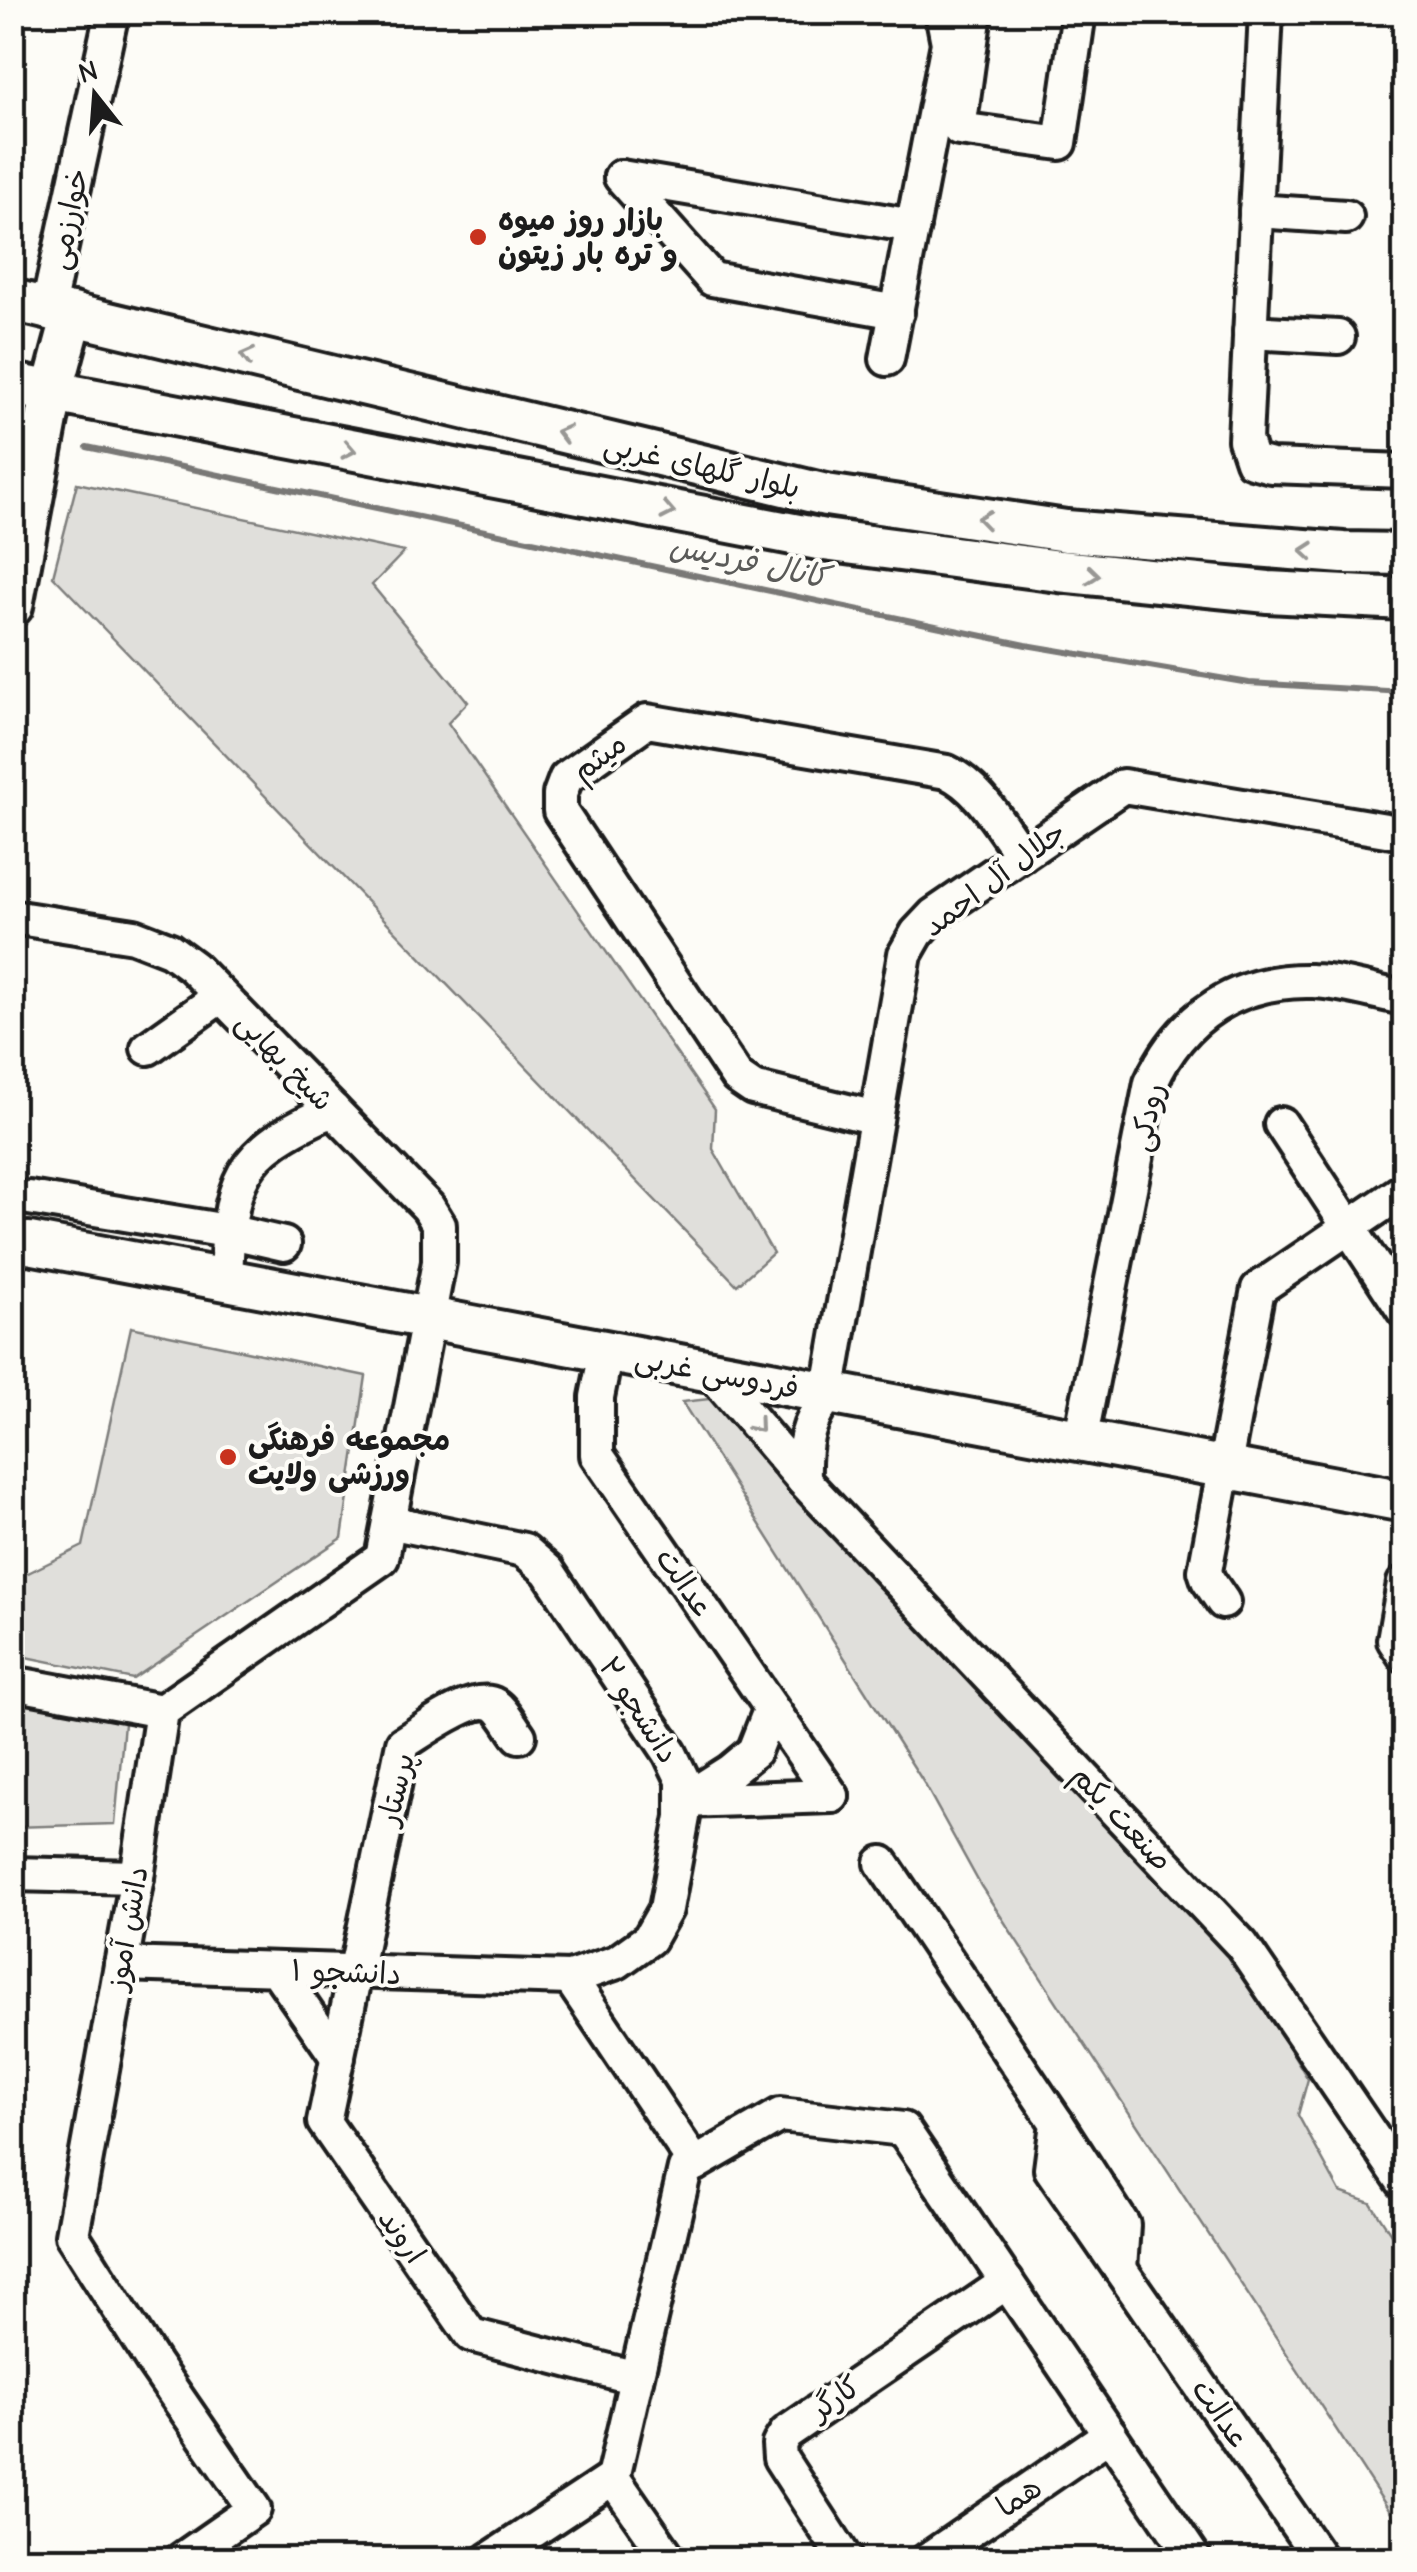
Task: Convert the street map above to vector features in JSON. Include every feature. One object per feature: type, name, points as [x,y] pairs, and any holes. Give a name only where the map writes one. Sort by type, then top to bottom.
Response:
[{"type":"main road","points":[[12,606],[31,388],[44,307]]},
{"type":"main road","name":"بلوار گلهای غربی","points":[[44,307],[826,495],[1066,531],[1343,554],[1404,554]]},
{"type":"main road","name":"بلوار گلهای غربی","points":[[31,388],[824,540],[1059,572],[1268,592],[1404,599]]},
{"type":"main road","points":[[26,468],[67,422],[86,410],[107,404]]},
{"type":"main road","name":"فردوسی غربی","points":[[21,1230],[226,1282],[1404,1501]]},
{"type":"street","name":"خوارزمی","points":[[44,307],[112,12]]},
{"type":"street","points":[[888,359],[948,43],[942,12]]},
{"type":"street","points":[[975,12],[959,129],[1060,143],[1079,12]]},
{"type":"street","points":[[1266,12],[1245,440],[1252,461],[1272,466],[1404,471]]},
{"type":"street","points":[[897,312],[712,279],[621,177],[913,226]]},
{"type":"street","points":[[1256,211],[1346,217]]},
{"type":"street","points":[[1250,332],[1338,338]]},
{"type":"street","name":"میثم","points":[[876,1118],[753,1088],[737,1077],[560,811],[560,794],[566,778],[647,721],[946,772],[962,779],[974,792],[1022,855]]},
{"type":"street","name":"جلال آل احمد","points":[[828,1394],[905,954],[934,915],[1123,786],[1404,833]]},
{"type":"street","name":"شیخ بهایی","points":[[12,917],[134,936],[170,950],[193,967],[428,1207],[439,1224],[439,1262],[429,1320]]},
{"type":"street","name":"رودکی","points":[[1080,1441],[1151,1083],[1180,1034],[1222,1002],[1277,984],[1314,981],[1404,998]]},
{"type":"street","points":[[148,1048],[222,996]]},
{"type":"street","points":[[226,1282],[227,1231],[236,1189],[249,1162],[292,1128],[333,1110]]},
{"type":"street","points":[[1281,1124],[1404,1310]]},
{"type":"street","points":[[1223,1602],[1205,1571],[1258,1289],[1404,1190]]},
{"type":"street","points":[[21,1230],[227,1231],[284,1244]]},
{"type":"street","points":[[12,1683],[162,1710],[382,1558],[429,1320]]},
{"type":"street","name":"عدالت","points":[[606,1352],[596,1397],[597,1455],[832,1796],[683,1802]]},
{"type":"street","name":"صنعت یکم","points":[[711,1372],[804,1481],[1242,1944],[1404,2183]]},
{"type":"street","points":[[804,1481],[803,1448],[813,1415],[828,1394]]},
{"type":"street","name":"دانشجو ۲","points":[[389,1522],[524,1550],[548,1571],[670,1753],[683,1780],[683,1817],[666,1909],[648,1939],[617,1962],[570,1978]]},
{"type":"street","points":[[1404,1582],[1394,1640],[1404,1656]]},
{"type":"street","name":"پرستار","points":[[356,1973],[403,1743],[467,1705],[482,1701],[496,1706],[519,1736]]},
{"type":"street","points":[[683,1802],[754,1751],[772,1708]]},
{"type":"street","name":"دانش آموز","points":[[162,1710],[137,1877],[72,2236],[154,2364],[254,2508],[180,2560]]},
{"type":"street","name":"عدالت","points":[[882,1863],[1057,2123],[1051,2169],[1321,2560]]},
{"type":"street","points":[[12,1874],[137,1877]]},
{"type":"street","name":"دانشجو ۱","points":[[121,1964],[570,1978]]},
{"type":"street","points":[[277,1970],[338,2058]]},
{"type":"street","name":"اروند","points":[[356,1973],[324,2122],[471,2335],[636,2378]]},
{"type":"street","points":[[570,1978],[695,2164]]},
{"type":"street","points":[[488,2560],[613,2478],[685,2169],[780,2116],[904,2129],[1195,2560]]},
{"type":"street","name":"کارگر","points":[[846,2560],[780,2458],[779,2444],[786,2433],[1007,2282]]},
{"type":"street","name":"هما","points":[[927,2560],[1110,2434]]},
{"type":"street","points":[[613,2478],[670,2560]]},
{"type":"shaded area","points":[[77,483],[404,552],[372,585],[468,702],[448,723],[715,1109],[713,1149],[773,1253],[737,1285],[53,576]]},
{"type":"shaded area","name":"مجموعه فرهنگی ورزشی ولایت","points":[[131,1327],[366,1376],[342,1538],[133,1679],[12,1654],[13,1570],[28,1573],[83,1546]]},
{"type":"shaded area","points":[[727,1397],[1169,1845],[1308,2079],[1298,2115],[1340,2192],[1371,2203],[1404,2254],[1404,2533],[981,1886],[924,1783],[682,1402]]},
{"type":"shaded area","points":[[13,1696],[125,1712],[115,1824],[13,1827]]},
{"type":"waterway","name":"کانال فردیس","points":[[87,447],[1026,645],[1249,683],[1404,692]]},
{"type":"place","name":"بازار روز میوه و تره بار زیتون","points":[[478,237]]},
{"type":"place","name":"مجموعه فرهنگی ورزشی ولایت","points":[[228,1457]]}]
